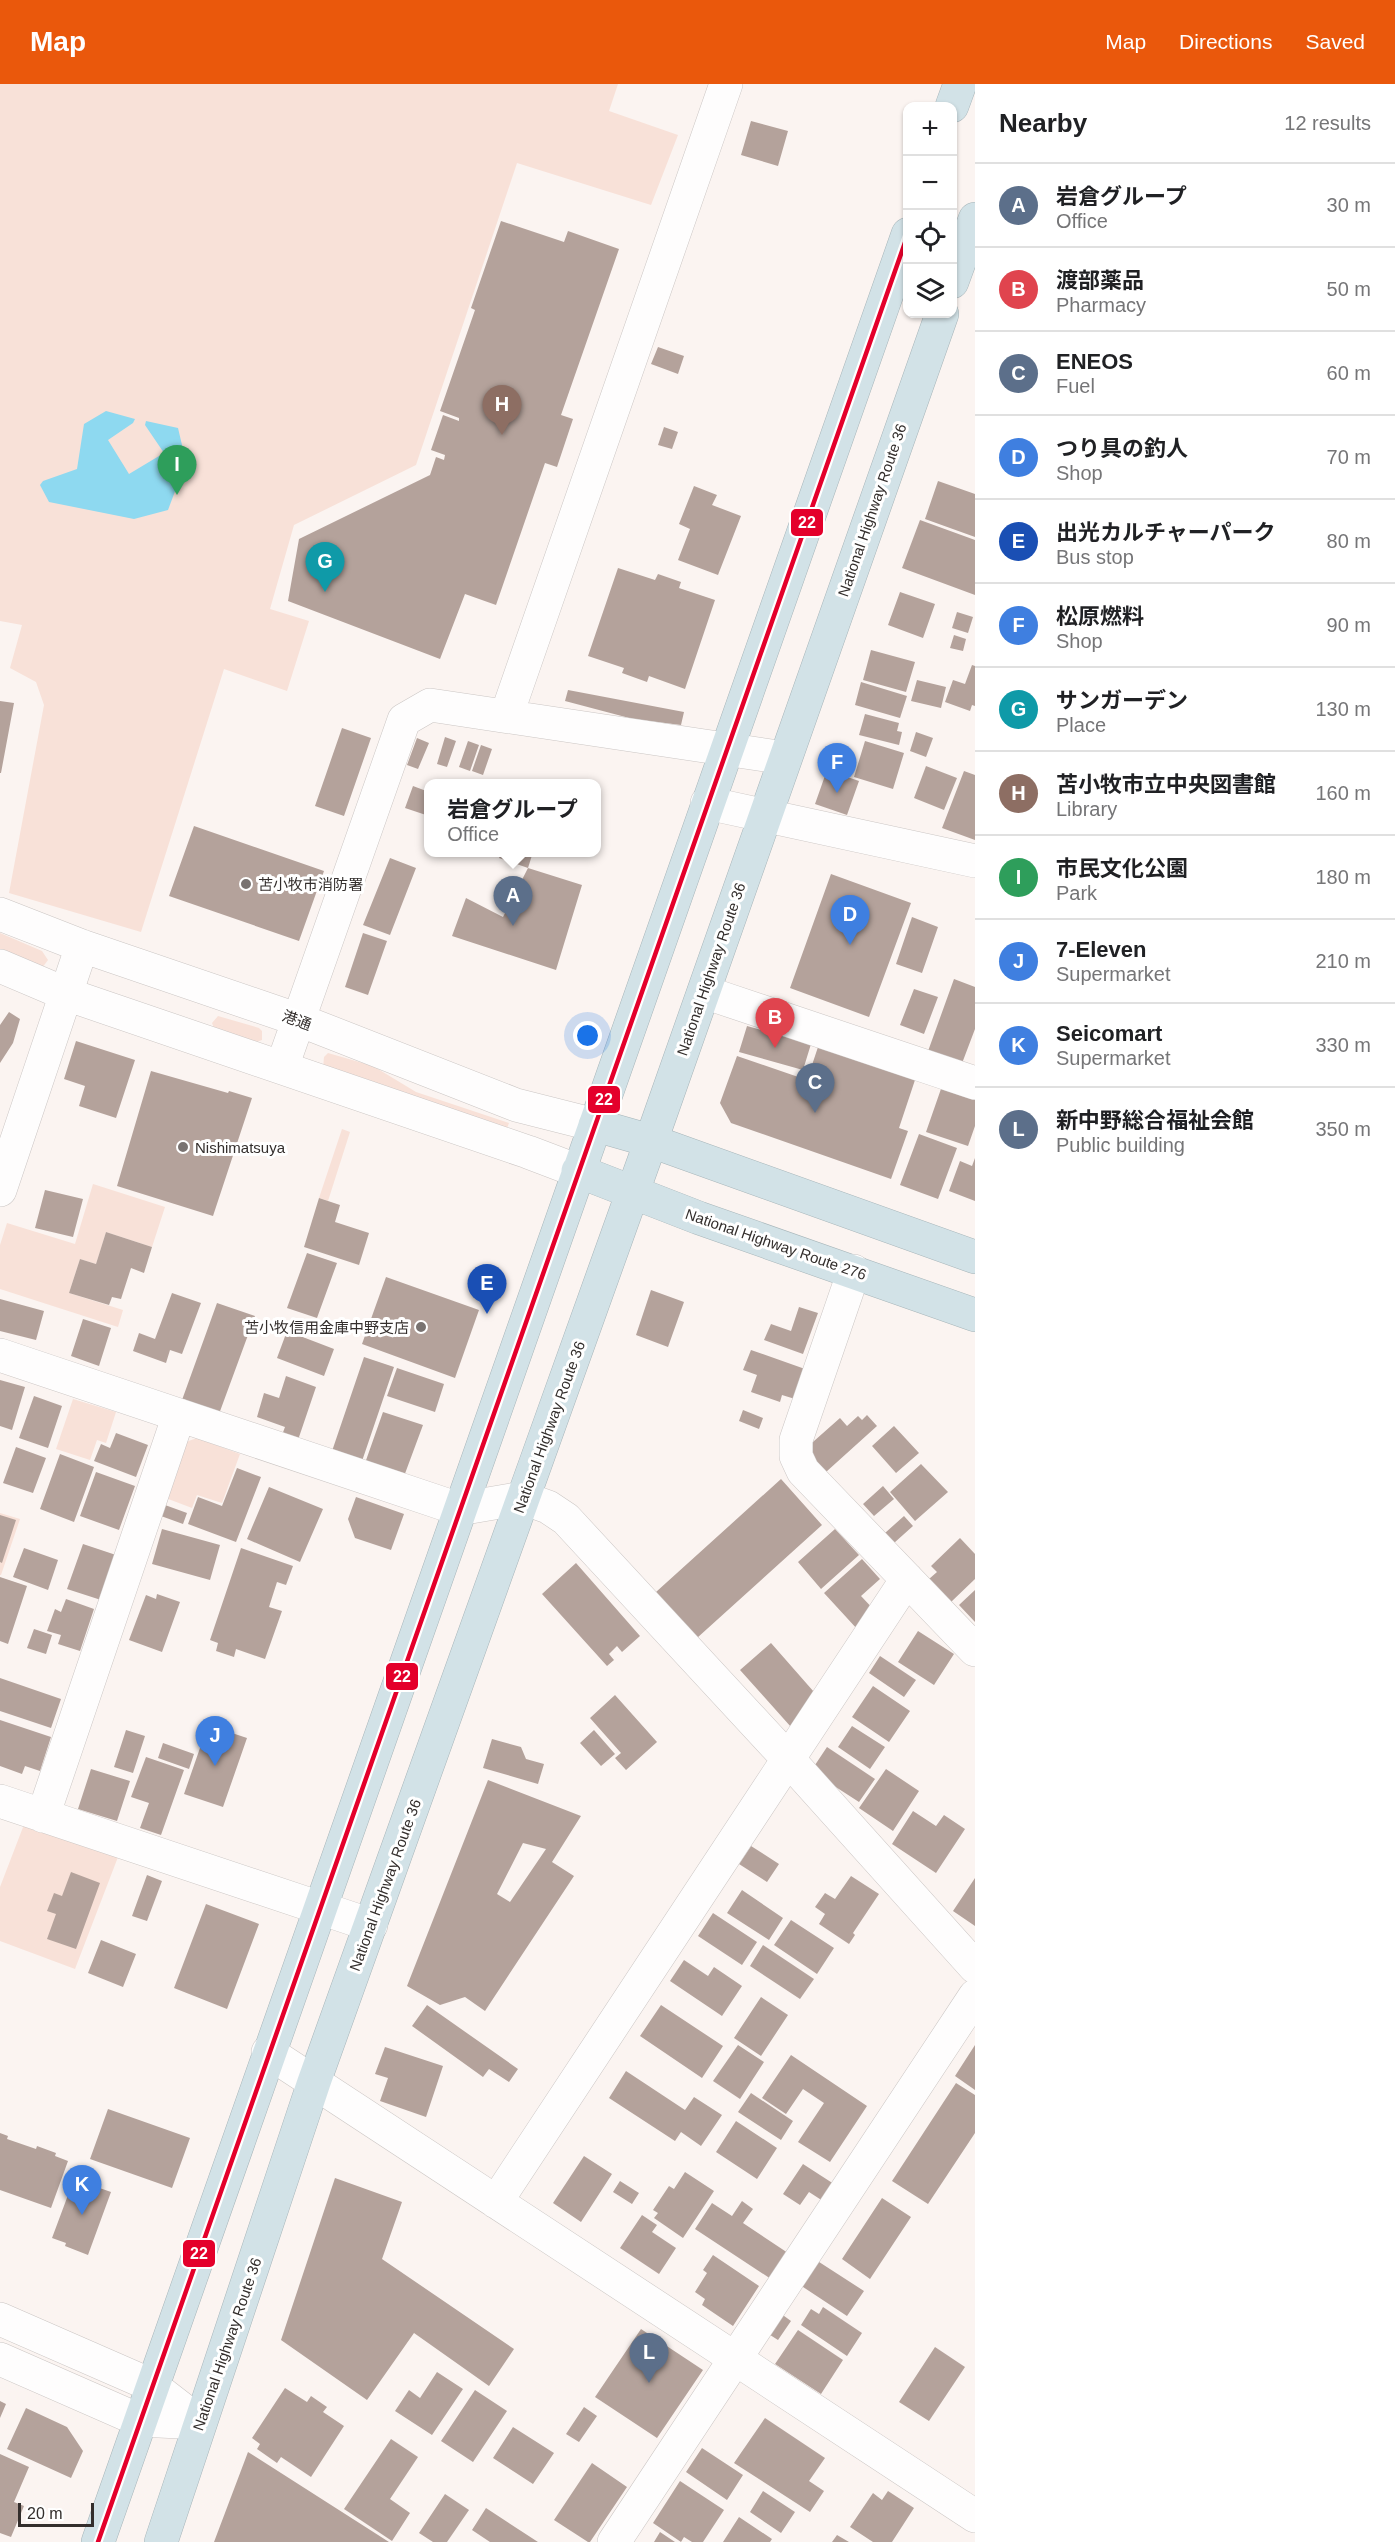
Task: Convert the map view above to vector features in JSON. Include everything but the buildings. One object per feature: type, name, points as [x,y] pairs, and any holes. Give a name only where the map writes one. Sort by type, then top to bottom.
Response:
[{"type":"highway","points":[[953,102],[960,84]]},
{"type":"highway","points":[[957,268],[975,219]]},
{"type":"highway","points":[[98,2542],[151,2385],[903,248]]},
{"type":"highway","name":"National Highway Route 36","points":[[161,2542],[315,2082],[704,992],[941,318]]},
{"type":"highway","points":[[595,1125],[651,1141],[975,1257]]},
{"type":"highway","name":"National Highway Route 276","points":[[578,1171],[699,1218],[854,1271],[975,1316]]},
{"type":"street","points":[[507,714],[726,84]]},
{"type":"street","points":[[282,1067],[404,720],[430,705],[507,714],[785,758]]},
{"type":"street","points":[[707,803],[975,861]]},
{"type":"street","name":"港通","points":[[0,914],[82,946],[298,1020],[516,1104],[595,1125]]},
{"type":"street","points":[[0,1190],[82,946]]},
{"type":"street","points":[[0,966],[66,994],[578,1171]]},
{"type":"street","points":[[704,992],[975,1083]]},
{"type":"street","points":[[854,1271],[796,1440],[796,1456],[802,1471],[975,1650]]},
{"type":"street","points":[[0,1355],[459,1509],[523,1498],[548,1507],[566,1519],[789,1760],[975,1967]]},
{"type":"street","points":[[43,1816],[179,1415]]},
{"type":"street","points":[[496,2202],[907,1579]]},
{"type":"street","points":[[0,1801],[371,1925]]},
{"type":"street","points":[[614,2542],[975,1996]]},
{"type":"street","points":[[268,2052],[975,2516]]},
{"type":"street","points":[[0,2319],[151,2385],[200,2423]]},
{"type":"street","points":[[0,2359],[139,2420],[200,2423]]},
{"type":"shaded area","points":[[0,84],[618,84],[609,111],[678,135],[651,205],[517,163],[416,465],[294,525],[270,609],[309,621],[287,691],[224,669],[141,932],[9,893],[44,705],[36,682],[10,668],[22,625],[0,621]]},
{"type":"shaded area","points":[[0,933],[42,951],[48,960],[42,968],[0,952]]},
{"type":"shaded area","points":[[218,1016],[259,1028],[262,1031],[262,1040],[254,1043],[214,1028],[212,1023]]},
{"type":"shaded area","points":[[328,1053],[373,1066],[416,1092],[509,1123],[506,1131],[323,1068],[324,1057]]},
{"type":"shaded area","points":[[342,1129],[350,1132],[328,1201],[319,1198]]},
{"type":"shaded area","points":[[93,1184],[165,1207],[152,1247],[106,1232],[96,1264],[80,1259],[69,1293],[123,1310],[118,1327],[0,1289],[0,1245],[7,1223],[75,1244]]},
{"type":"shaded area","points":[[73,1399],[116,1412],[106,1443],[97,1440],[90,1460],[56,1449]]},
{"type":"shaded area","points":[[197,1438],[240,1454],[222,1503],[197,1495],[192,1508],[163,1497],[183,1443]]},
{"type":"shaded area","points":[[0,1513],[20,1519],[1,1575],[0,1575]]},
{"type":"shaded area","points":[[25,1822],[118,1857],[75,1969],[0,1941],[0,1887]]},
{"type":"water","points":[[106,411],[135,419],[133,423],[108,440],[129,474],[164,453],[145,425],[146,421],[178,428],[186,462],[168,510],[134,519],[49,502],[40,485],[43,481],[77,469],[84,424]]},
{"type":"transit line","name":"22","points":[[98,2542],[903,248]]},
{"type":"place","name":"苫小牧市立中央図書館","points":[[502,435]]},
{"type":"place","name":"市民文化公園","points":[[177,495]]},
{"type":"place","name":"サンガーデン","points":[[325,592]]},
{"type":"place","name":"松原燃料","points":[[837,793]]},
{"type":"place","name":"苫小牧市消防署","points":[[246,884]]},
{"type":"place","name":"岩倉グループ","points":[[513,926]]},
{"type":"place","name":"つり具の釣人","points":[[850,945]]},
{"type":"place","name":"渡部薬品","points":[[775,1048]]},
{"type":"place","name":"ENEOS","points":[[815,1113]]},
{"type":"place","name":"Nishimatsuya","points":[[183,1147]]},
{"type":"place","name":"出光カルチャーパーク","points":[[487,1314]]},
{"type":"place","name":"苫小牧信用金庫中野支店","points":[[421,1327]]},
{"type":"place","name":"7-Eleven","points":[[215,1766]]},
{"type":"place","name":"Seicomart","points":[[82,2215]]},
{"type":"place","name":"新中野総合福祉会館","points":[[649,2383]]}]
